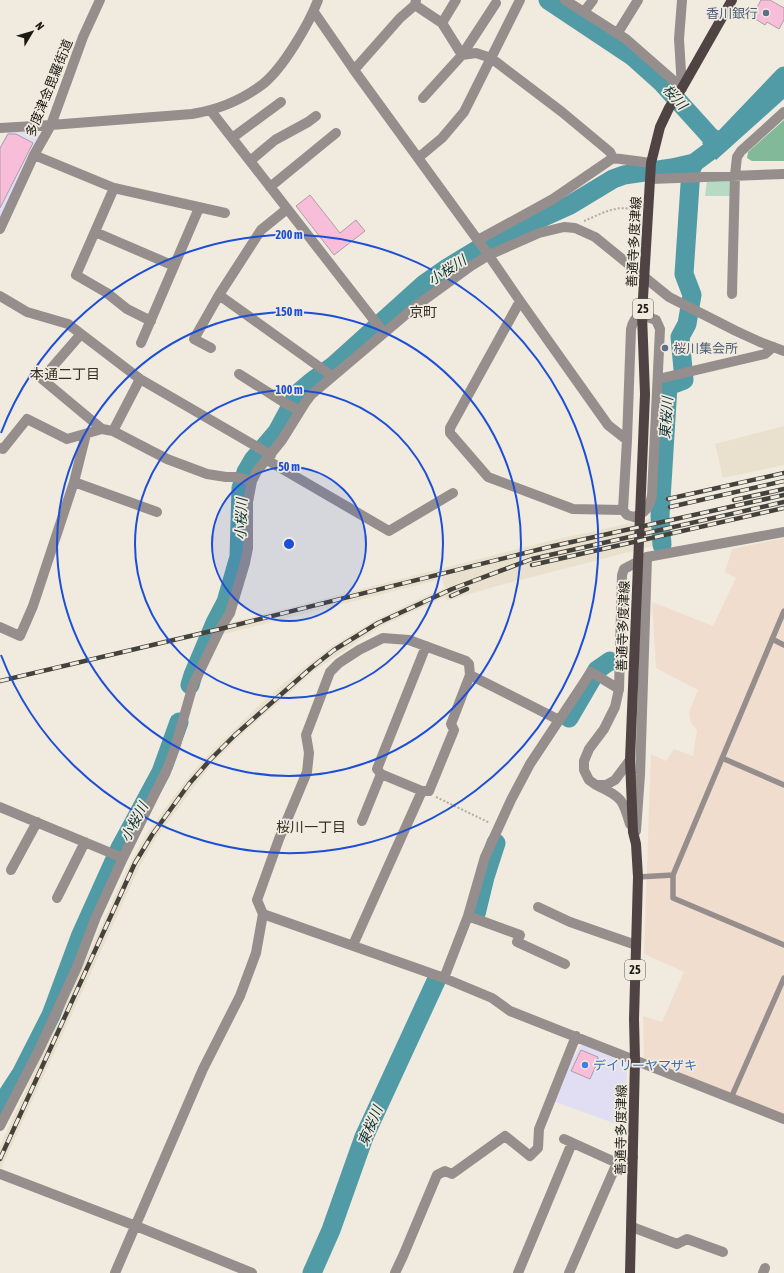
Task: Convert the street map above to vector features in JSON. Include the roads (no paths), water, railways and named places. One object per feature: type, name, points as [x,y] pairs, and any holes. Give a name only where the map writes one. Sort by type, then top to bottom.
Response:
[{"type":"main road","name":"善通寺多度津線","points":[[630,1273],[638,877],[636,844],[633,832],[630,760],[645,394],[642,315],[651,163],[660,127],[669,108],[732,0]]},
{"type":"street","name":"多度津金毘羅街道","points":[[0,229],[34,155],[51,125],[83,37],[100,0]]},
{"type":"street","points":[[0,128],[192,114],[211,111],[242,97],[263,84],[279,67],[314,12],[318,0]]},
{"type":"street","points":[[442,23],[456,0]]},
{"type":"street","points":[[418,158],[442,138],[464,112],[520,0]]},
{"type":"street","points":[[565,0],[626,40],[682,88]]},
{"type":"street","points":[[584,12],[592,0]]},
{"type":"street","points":[[617,34],[638,0]]},
{"type":"street","points":[[682,0],[679,38],[682,88]]},
{"type":"street","points":[[354,70],[416,2],[442,23],[462,55]]},
{"type":"street","points":[[423,98],[462,55],[496,3]]},
{"type":"street","points":[[314,12],[354,70],[478,240],[608,426],[627,440]]},
{"type":"street","points":[[462,55],[476,53],[491,58],[562,112],[610,152],[613,158]]},
{"type":"street","points":[[232,138],[282,102]]},
{"type":"street","points":[[211,111],[380,328]]},
{"type":"street","points":[[732,294],[735,175],[737,157],[741,151],[784,112]]},
{"type":"street","points":[[250,161],[275,140],[316,116]]},
{"type":"street","points":[[270,187],[336,133]]},
{"type":"street","points":[[34,155],[114,188],[224,213]]},
{"type":"street","points":[[478,240],[554,199],[613,158],[651,163]]},
{"type":"street","points":[[651,178],[784,174]]},
{"type":"street","points":[[114,188],[76,275],[107,293],[126,309],[151,321]]},
{"type":"street","points":[[141,343],[198,208]]},
{"type":"street","points":[[211,348],[194,338],[261,230],[287,209]]},
{"type":"street","points":[[0,448],[3,449],[27,419],[67,439],[102,429],[113,431],[167,459],[200,471],[246,480],[257,471],[265,454],[282,440],[298,410],[312,395],[328,373],[380,328],[416,306],[487,253],[539,233],[564,227],[575,228],[595,237],[669,297],[736,331],[784,351]]},
{"type":"street","points":[[95,232],[174,266]]},
{"type":"street","points":[[0,296],[27,312],[68,324],[140,379],[265,454],[389,532],[453,493]]},
{"type":"street","points":[[219,296],[328,373]]},
{"type":"street","points":[[520,301],[450,428],[450,433],[488,477],[573,509],[623,510]]},
{"type":"street","points":[[642,315],[656,320],[660,329],[652,495],[646,510],[634,517],[627,515],[623,510],[631,329],[637,317],[642,315]]},
{"type":"street","points":[[81,334],[42,379],[102,429]]},
{"type":"street","points":[[658,379],[765,354],[773,347]]},
{"type":"street","points":[[240,374],[298,410]]},
{"type":"street","points":[[113,431],[140,379]]},
{"type":"street","points":[[0,628],[20,636],[33,606],[74,482],[86,434]]},
{"type":"street","points":[[0,1126],[40,1050],[77,967],[117,856],[168,766],[175,748],[193,685],[220,629],[230,612],[248,548],[248,502],[246,480]]},
{"type":"street","points":[[74,482],[156,512]]},
{"type":"street","points":[[633,832],[626,808],[621,799],[589,780],[584,770],[584,761],[589,749],[604,729],[615,707],[619,689],[622,575],[624,569],[648,557],[784,532]]},
{"type":"street","points":[[636,844],[648,557]]},
{"type":"street","points":[[353,946],[454,730],[451,724],[470,675],[469,664],[466,661],[409,640],[383,638],[359,650],[339,663],[330,672],[306,735],[309,753],[307,772],[279,839],[256,900],[264,914],[353,946],[444,978],[492,998],[510,1011],[784,1119]]},
{"type":"street","points":[[426,646],[377,769],[381,774],[426,791]]},
{"type":"street","points":[[444,978],[468,916],[485,857],[511,800],[530,764],[591,672],[619,689]]},
{"type":"street","points":[[470,675],[560,720]]},
{"type":"street","points":[[596,785],[606,785],[615,780],[630,760]]},
{"type":"street","points":[[362,821],[381,774]]},
{"type":"street","points":[[0,807],[117,856]]},
{"type":"street","points":[[11,870],[37,822]]},
{"type":"street","points":[[57,898],[85,842]]},
{"type":"street","points":[[538,907],[570,922],[636,945]]},
{"type":"street","points":[[116,1273],[203,1069],[240,996],[256,953],[264,914]]},
{"type":"street","points":[[468,916],[520,935],[518,942],[565,964]]},
{"type":"street","points":[[395,1273],[437,1175],[445,1171],[452,1174],[505,1136],[530,1156],[538,1148],[539,1129],[576,1036]]},
{"type":"street","points":[[518,1273],[568,1141],[617,1163],[633,1157]]},
{"type":"street","points":[[569,1273],[617,1163]]},
{"type":"street","points":[[0,1174],[136,1226],[252,1273]]},
{"type":"street","points":[[632,1227],[677,1244],[687,1239],[723,1252]]},
{"type":"lane","points":[[784,611],[672,875],[673,898],[784,944]]},
{"type":"lane","points":[[772,640],[784,645]]},
{"type":"lane","points":[[722,758],[784,785]]},
{"type":"lane","points":[[638,877],[672,875]]},
{"type":"lane","points":[[731,1098],[784,978]]},
{"type":"water","points":[[784,67],[784,99],[716,160],[702,143],[716,130],[725,131],[739,126]]},
{"type":"waterway","name":"桜川","points":[[548,0],[632,56],[661,82],[718,145]]},
{"type":"waterway","name":"小桜川","points":[[190,685],[215,623],[226,602],[239,557],[241,488],[246,472],[253,460],[277,432],[298,393],[333,366],[424,284],[493,240],[570,205],[613,179],[624,175],[672,168],[694,163],[718,145],[784,76]]},
{"type":"waterway","name":"東桜川","points":[[662,545],[660,516],[668,386],[684,380],[680,337],[687,324],[692,295],[684,274],[691,170],[694,163]]},
{"type":"waterway","name":"東桜川","points":[[569,718],[597,670],[610,661]]},
{"type":"waterway","name":"小桜川","points":[[0,1106],[21,1074],[51,1015],[80,937],[120,848],[161,772],[179,722]]},
{"type":"waterway","name":"東桜川","points":[[476,914],[485,877],[496,843]]},
{"type":"waterway","name":"東桜川","points":[[312,1273],[331,1230],[364,1137],[436,981]]},
{"type":"railway","points":[[668,499],[784,473]]},
{"type":"railway","points":[[670,507],[784,481]]},
{"type":"railway","points":[[734,500],[784,489]]},
{"type":"railway","points":[[0,681],[220,629],[549,547],[784,495]]},
{"type":"railway","points":[[0,1159],[135,863],[152,835],[189,784],[210,760],[235,735],[311,668],[334,650],[378,623],[452,589],[532,559],[784,502]]},
{"type":"railway","points":[[532,565],[784,508]]},
{"type":"railway","points":[[451,596],[467,589]]},
{"type":"place","name":"香川銀行","points":[[766,13]]},
{"type":"place","name":"桜川集会所","points":[[665,348]]},
{"type":"place","name":"デイリーヤマザキ","points":[[585,1065]]},
{"type":"district","name":"京町","points":[[423,312]]},
{"type":"district","name":"本通二丁目","points":[[65,374]]},
{"type":"district","name":"桜川一丁目","points":[[311,827]]}]
